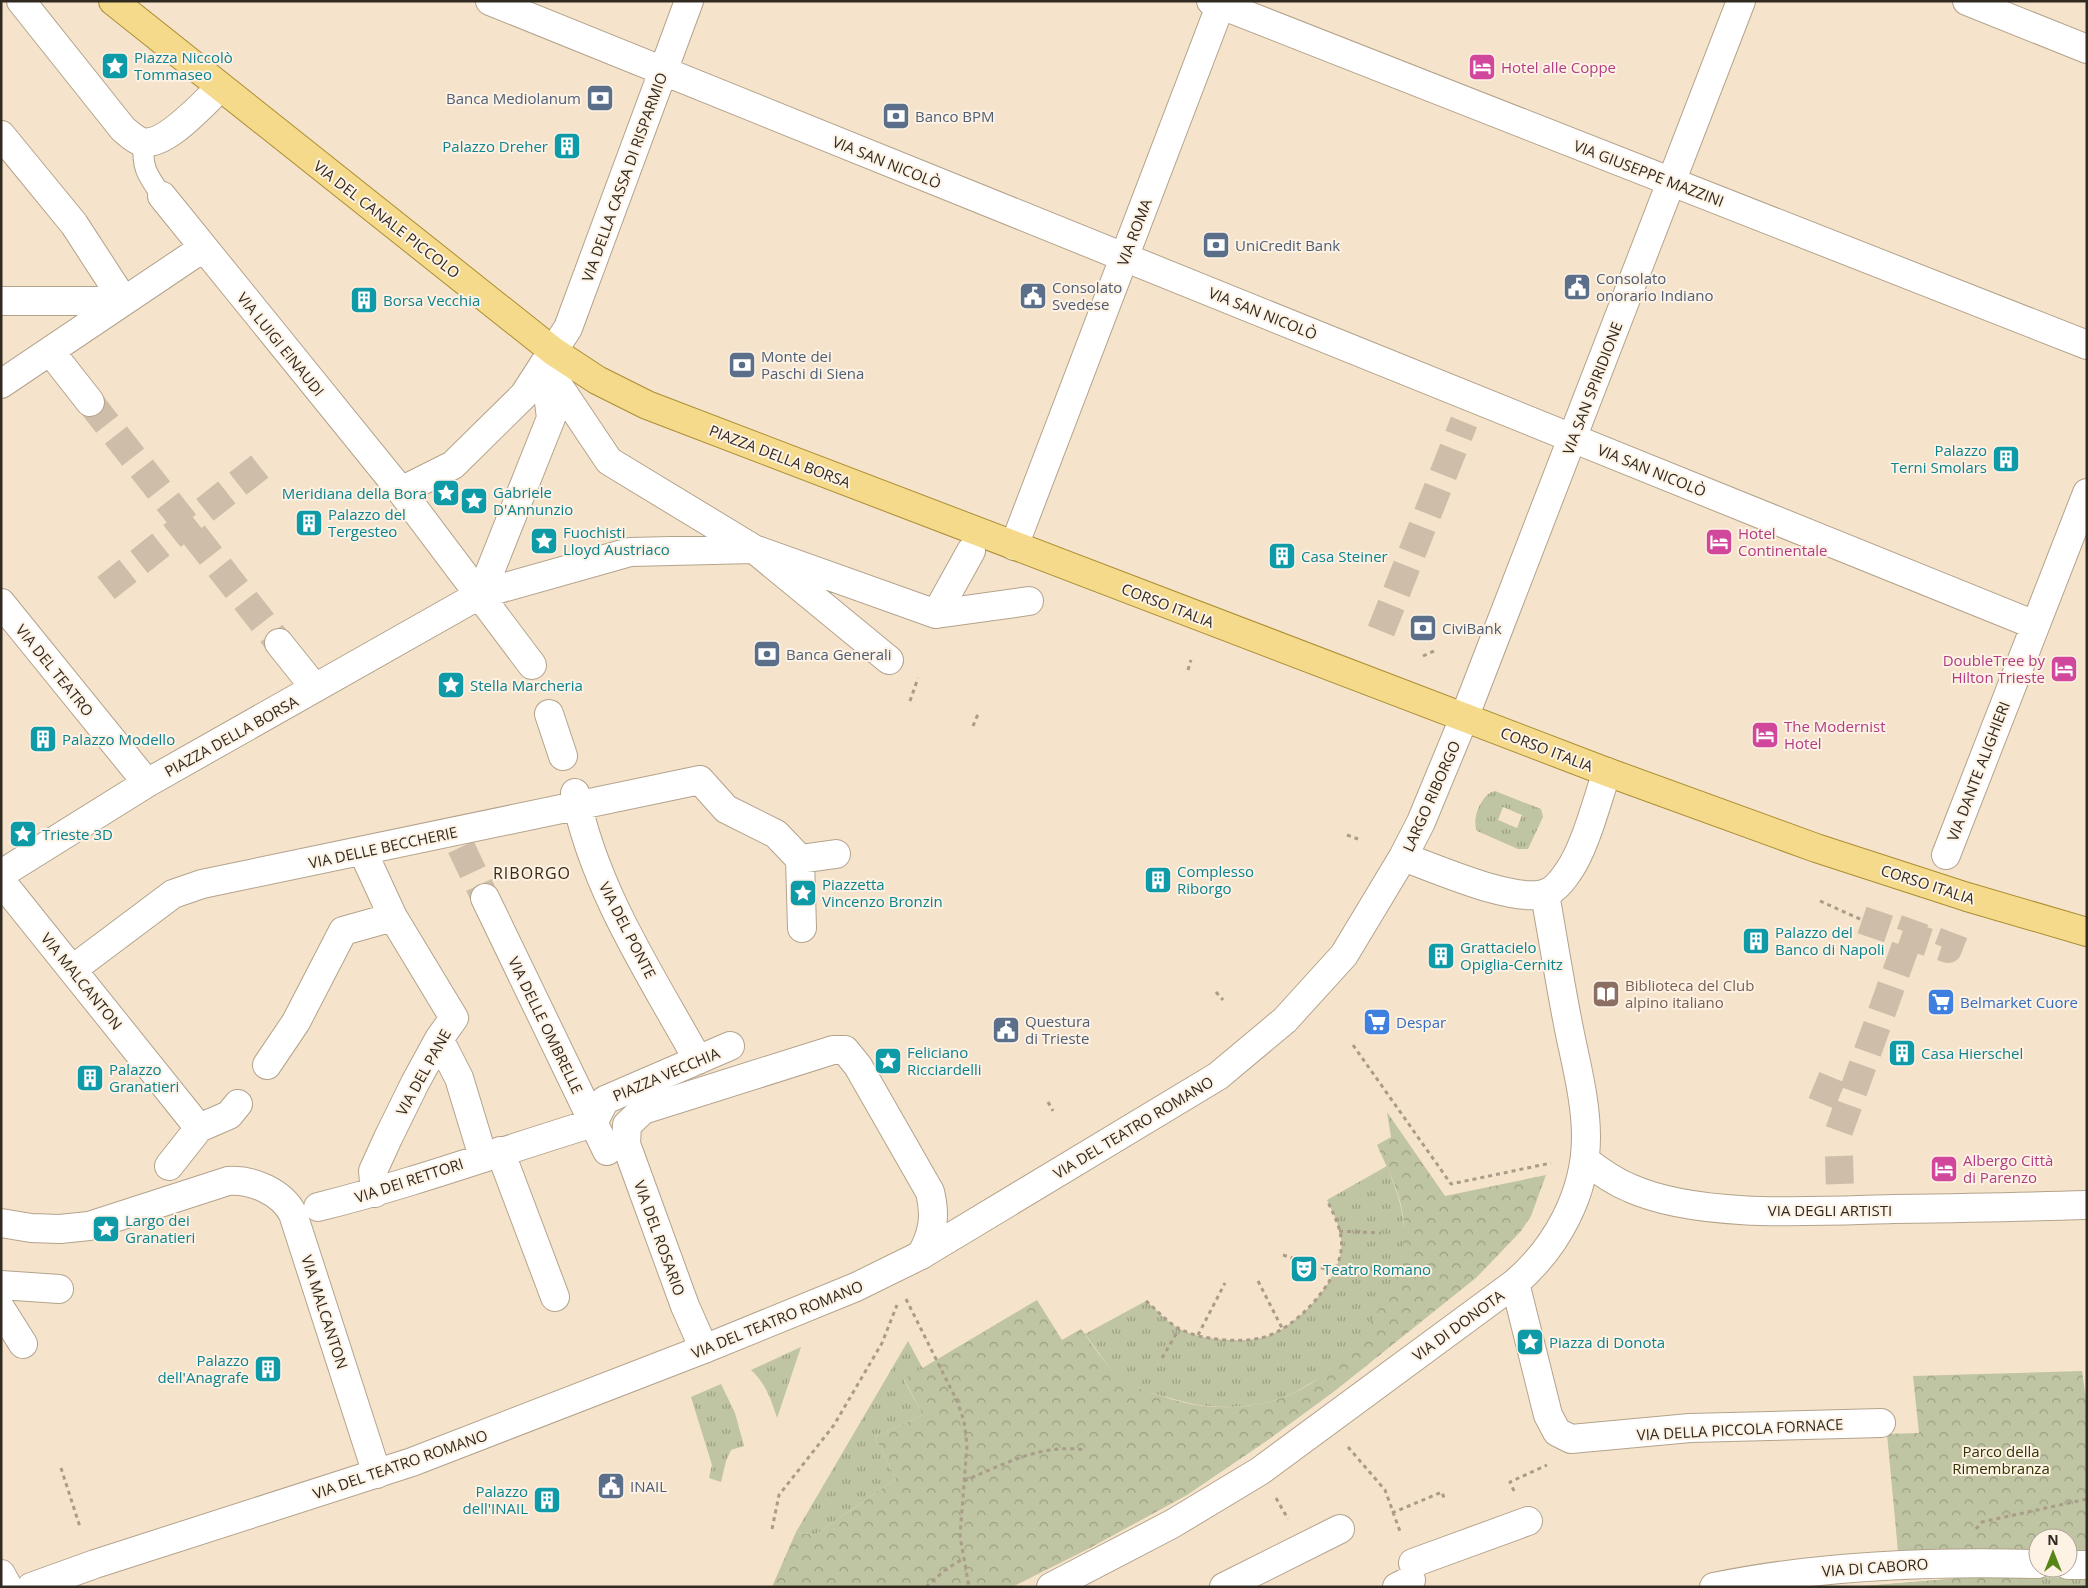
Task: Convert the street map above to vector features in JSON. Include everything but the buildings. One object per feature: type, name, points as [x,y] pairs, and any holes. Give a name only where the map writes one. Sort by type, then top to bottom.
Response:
[{"type":"main road","points":[[113,1],[220,88]]},
{"type":"main road","name":"VIA DEL CANALE PICCOLO","points":[[220,88],[549,357]]},
{"type":"main road","name":"PIAZZA DELLA BORSA","points":[[549,357],[647,405],[1014,546]]},
{"type":"main road","name":"CORSO ITALIA","points":[[1014,546],[1607,772],[1816,848],[1966,897],[2087,932]]},
{"type":"street","points":[[21,1],[123,128],[134,138],[144,142],[167,136],[220,88]]},
{"type":"street","name":"VIA SAN NICOLÒ","points":[[490,1],[2035,625]]},
{"type":"street","name":"VIA DELLA CASSA DI RISPARMIO","points":[[401,491],[453,466],[524,395],[568,328],[690,1]]},
{"type":"street","name":"VIA SAN SPIRIDIONE","points":[[1464,718],[1741,1]]},
{"type":"street","points":[[1967,1],[2087,48]]},
{"type":"street","name":"VIA GIUSEPPE MAZZINI","points":[[1218,3],[2087,345]]},
{"type":"street","name":"VIA ROMA","points":[[1014,546],[1218,3]]},
{"type":"street","points":[[1,135],[74,224],[124,301]]},
{"type":"street","name":"VIA LUIGI EINAUDI","points":[[162,196],[401,491],[481,594],[532,665]]},
{"type":"street","points":[[1,384],[203,248]]},
{"type":"street","points":[[1,301],[124,301]]},
{"type":"street","points":[[50,351],[90,402]]},
{"type":"street","points":[[549,357],[609,460],[754,549],[889,660]]},
{"type":"street","points":[[481,594],[551,418],[549,357]]},
{"type":"street","name":"VIA DANTE ALIGHIERI","points":[[1946,855],[2087,492]]},
{"type":"street","points":[[754,549],[936,614],[1029,601]]},
{"type":"street","name":"PIAZZA DELLA BORSA","points":[[1,874],[147,783],[481,594],[630,552],[754,549]]},
{"type":"street","points":[[936,614],[971,551]]},
{"type":"street","name":"VIA DEL TEATRO","points":[[1,604],[147,783]]},
{"type":"street","name":"PIAZZA DELLA BORSA","points":[[279,643],[315,688]]},
{"type":"street","points":[[549,714],[563,756]]},
{"type":"street","name":"LARGO RIBORGO","points":[[1464,718],[1421,822],[1404,857],[1502,892],[1525,897],[1545,894]]},
{"type":"street","points":[[1545,894],[1558,885],[1570,871],[1607,772]]},
{"type":"street","name":"VIA DELLE BECCHERIE","points":[[73,969],[173,894],[202,884],[363,852],[458,840],[576,799],[700,780],[726,809],[776,834],[800,859]]},
{"type":"street","name":"VIA DEL PONTE","points":[[576,799],[580,820],[606,893],[698,1060]]},
{"type":"street","name":"VIA DEL PANE","points":[[363,852],[393,917],[454,1018],[439,1039],[414,1083],[373,1171],[375,1193]]},
{"type":"street","points":[[802,928],[800,859],[836,854]]},
{"type":"street","name":"VIA DEL TEATRO ROMANO","points":[[31,1587],[95,1564],[377,1474],[704,1349],[856,1288],[921,1255],[1218,1076],[1285,1020],[1344,955],[1404,857]]},
{"type":"street","name":"VIA MALCANTON","points":[[1,881],[199,1128]]},
{"type":"street","name":"VIA DI DONOTA","points":[[1051,1587],[1172,1524],[1260,1471],[1515,1283],[1535,1266],[1564,1221],[1574,1199],[1585,1160],[1586,1135],[1581,1094],[1545,894]]},
{"type":"street","name":"VIA DELLE OMBRELLE","points":[[485,898],[607,1151]]},
{"type":"street","points":[[266,1065],[296,1022],[343,931],[393,917]]},
{"type":"street","points":[[439,1039],[459,1078],[555,1297]]},
{"type":"street","name":"PIAZZA VECCHIA","points":[[593,1123],[605,1100],[730,1046]]},
{"type":"street","name":"PIAZZA VECCHIA","points":[[627,1124],[644,1110],[833,1050],[845,1050],[858,1066],[930,1192],[934,1207],[933,1223],[930,1238],[921,1255]]},
{"type":"street","points":[[169,1166],[199,1128],[229,1115],[238,1104]]},
{"type":"street","points":[[491,1154],[593,1123]]},
{"type":"street","name":"VIA DEL ROSARIO","points":[[627,1124],[624,1135],[626,1144],[686,1306],[704,1349]]},
{"type":"street","name":"VIA DEI RETTORI","points":[[318,1207],[375,1193],[491,1154]]},
{"type":"street","name":"VIA DEGLI ARTISTI","points":[[1585,1160],[1602,1173],[1630,1189],[1694,1205],[1762,1210],[1828,1211],[2087,1205]]},
{"type":"street","name":"VIA MALCANTON","points":[[1,1223],[60,1230],[89,1226],[228,1181],[239,1180],[250,1181],[285,1201],[293,1214],[377,1474]]},
{"type":"street","name":"VIA DELLA PICCOLA FORNACE","points":[[1515,1283],[1548,1415],[1557,1432],[1570,1439],[1690,1428],[1881,1423]]},
{"type":"street","points":[[1,1285],[59,1289]]},
{"type":"street","points":[[1,1309],[23,1344]]},
{"type":"street","points":[[1407,1577],[1528,1521]]},
{"type":"street","points":[[1224,1587],[1340,1529]]},
{"type":"street","name":"VIA DI CABORO","points":[[1714,1587],[1776,1575],[1869,1566],[1972,1562],[2028,1564]]},
{"type":"street","points":[[1,1574],[8,1587]]},
{"type":"lane","points":[[144,142],[142,157],[145,171],[162,196]]},
{"type":"path","points":[[1422,656],[1434,651]]},
{"type":"path","points":[[1188,670],[1191,660]]},
{"type":"path","points":[[910,701],[914,689]]},
{"type":"path","points":[[973,726],[978,714]]},
{"type":"path","points":[[1347,835],[1358,839]]},
{"type":"path","points":[[1820,900],[1862,920]]},
{"type":"path","points":[[1216,992],[1223,1000]]},
{"type":"path","points":[[1353,1045],[1451,1184],[1552,1162]]},
{"type":"path","points":[[1048,1102],[1053,1111]]},
{"type":"path","points":[[1146,1301],[1179,1329],[1210,1339],[1239,1340],[1262,1337],[1282,1328],[1314,1304],[1335,1272],[1342,1250],[1339,1231],[1327,1200]]},
{"type":"path","points":[[1339,1231],[1381,1232]]},
{"type":"path","points":[[1283,1255],[1335,1272]]},
{"type":"path","points":[[1258,1281],[1282,1328]]},
{"type":"path","points":[[1198,1335],[1225,1283]]},
{"type":"path","points":[[902,1293],[957,1401],[964,1421],[967,1445],[960,1536],[969,1587]]},
{"type":"path","points":[[772,1529],[779,1495],[834,1425],[882,1343],[899,1301]]},
{"type":"path","points":[[1162,1358],[1179,1329]]},
{"type":"path","points":[[1328,1421],[1385,1490],[1407,1577]]},
{"type":"path","points":[[964,1481],[1025,1455],[1046,1449],[1067,1447],[1086,1450]]},
{"type":"path","points":[[61,1468],[80,1528]]},
{"type":"path","points":[[1260,1471],[1304,1548]]},
{"type":"path","points":[[1392,1513],[1442,1492],[1444,1498]]},
{"type":"path","points":[[1971,1535],[1982,1522],[2087,1499]]},
{"type":"path","points":[[926,1587],[945,1570],[964,1558]]},
{"type":"green space","points":[[1495,791],[1541,809],[1543,817],[1528,849],[1518,849],[1477,831],[1475,820],[1479,807],[1490,793]],"holes":[[[1503,807],[1522,815],[1517,828],[1498,820]]]},
{"type":"green space","points":[[1387,1112],[1445,1196],[1546,1175],[1531,1216],[1521,1231],[1477,1277],[1336,1390],[1268,1440],[1187,1495],[1088,1549],[1012,1587],[772,1587],[796,1532],[815,1535],[896,1479],[875,1437],[923,1415],[904,1379],[1037,1300],[1062,1340],[1081,1329],[1104,1360],[1119,1376],[1137,1387],[1171,1399],[1207,1406],[1244,1406],[1280,1398],[1313,1382],[1342,1355],[1372,1320],[1388,1293],[1399,1263],[1404,1231],[1402,1209],[1377,1145],[1391,1137]]},
{"type":"green space","points":[[1387,1166],[1396,1189],[1404,1228],[1402,1252],[1395,1277],[1384,1302],[1369,1326],[1331,1368],[1310,1384],[1289,1395],[1260,1404],[1215,1407],[1185,1402],[1143,1390],[1118,1376],[1085,1334],[1146,1301],[1174,1325],[1187,1332],[1207,1338],[1241,1340],[1261,1338],[1287,1326],[1312,1304],[1331,1278],[1338,1264],[1342,1244],[1341,1238],[1338,1224],[1327,1200]]},
{"type":"green space","points":[[908,1341],[923,1369],[904,1380],[923,1415],[875,1437],[896,1479],[815,1535],[796,1532]]},
{"type":"green space","points":[[801,1347],[777,1418],[764,1386],[751,1370]]},
{"type":"green space","name":"Parco della Rimembranza","points":[[2082,1371],[2087,1406],[2087,1550],[2078,1550],[2078,1528],[2028,1528],[2028,1551],[1898,1551],[1887,1434],[1919,1433],[1913,1376]]},
{"type":"green space","points":[[721,1384],[735,1413],[744,1446],[731,1450],[721,1482],[709,1478],[712,1465],[691,1397]]},
{"type":"green space","points":[[1985,1576],[2087,1578],[2087,1587],[1853,1587]]},
{"type":"green space","points":[[1985,1576],[2018,1577],[2024,1587],[1853,1587]]},
{"type":"tunnel","points":[[90,402],[279,643]]},
{"type":"tunnel","points":[[1381,631],[1464,422]]},
{"type":"tunnel","points":[[106,588],[268,460]]},
{"type":"tunnel","points":[[461,847],[485,898]]},
{"type":"tunnel","points":[[1862,920],[1948,949],[1954,933]]},
{"type":"tunnel","points":[[1839,1131],[1915,920]]},
{"type":"tunnel","points":[[1814,1085],[1850,1100]]},
{"type":"tunnel","points":[[1839,1156],[1840,1189]]},
{"type":"place","name":"Piazza Niccolò Tommaseo","points":[[115,66]]},
{"type":"place","name":"Hotel alle Coppe","points":[[1482,67]]},
{"type":"place","name":"Banca Mediolanum","points":[[600,98]]},
{"type":"place","name":"Banco BPM","points":[[896,116]]},
{"type":"place","name":"Palazzo Dreher","points":[[567,146]]},
{"type":"place","name":"UniCredit Bank","points":[[1216,245]]},
{"type":"place","name":"Consolato onorario Indiano","points":[[1577,287]]},
{"type":"place","name":"Consolato Svedese","points":[[1033,296]]},
{"type":"place","name":"Borsa Vecchia","points":[[364,300]]},
{"type":"place","name":"Monte dei Paschi di Siena","points":[[742,365]]},
{"type":"place","name":"Palazzo Terni Smolars","points":[[2006,459]]},
{"type":"place","name":"Meridiana della Bora","points":[[446,493]]},
{"type":"place","name":"Gabriele D'Annunzio","points":[[474,501]]},
{"type":"place","name":"Palazzo del Tergesteo","points":[[309,523]]},
{"type":"place","name":"Fuochisti Lloyd Austriaco","points":[[544,541]]},
{"type":"place","name":"Hotel Continentale","points":[[1719,542]]},
{"type":"place","name":"Casa Steiner","points":[[1282,556]]},
{"type":"place","name":"CiviBank","points":[[1423,628]]},
{"type":"place","name":"Banca Generali","points":[[767,654]]},
{"type":"place","name":"DoubleTree by Hilton Trieste","points":[[2064,669]]},
{"type":"place","name":"Stella Marcheria","points":[[451,685]]},
{"type":"place","name":"The Modernist Hotel","points":[[1765,735]]},
{"type":"place","name":"Palazzo Modello","points":[[43,739]]},
{"type":"place","name":"Trieste 3D","points":[[23,834]]},
{"type":"place","name":"Complesso Riborgo","points":[[1158,880]]},
{"type":"place","name":"Piazzetta Vincenzo Bronzin","points":[[803,893]]},
{"type":"place","name":"Palazzo del Banco di Napoli","points":[[1756,941]]},
{"type":"place","name":"Grattacielo Opiglia-Cernitz","points":[[1441,956]]},
{"type":"place","name":"Biblioteca del Club alpino italiano","points":[[1606,994]]},
{"type":"place","name":"Belmarket Cuore","points":[[1941,1002]]},
{"type":"place","name":"Despar","points":[[1377,1022]]},
{"type":"place","name":"Questura di Trieste","points":[[1006,1030]]},
{"type":"place","name":"Casa Hierschel","points":[[1902,1053]]},
{"type":"place","name":"Feliciano Ricciardelli","points":[[888,1061]]},
{"type":"place","name":"Palazzo Granatieri","points":[[90,1078]]},
{"type":"place","name":"Albergo Città di Parenzo","points":[[1944,1169]]},
{"type":"place","name":"Largo dei Granatieri","points":[[106,1229]]},
{"type":"place","name":"Teatro Romano","points":[[1304,1269]]},
{"type":"place","name":"Piazza di Donota","points":[[1530,1342]]},
{"type":"place","name":"Palazzo dell'Anagrafe","points":[[268,1369]]},
{"type":"place","name":"INAIL","points":[[611,1486]]},
{"type":"place","name":"Palazzo dell'INAIL","points":[[547,1500]]},
{"type":"district","name":"RIBORGO","points":[[532,873]]}]
